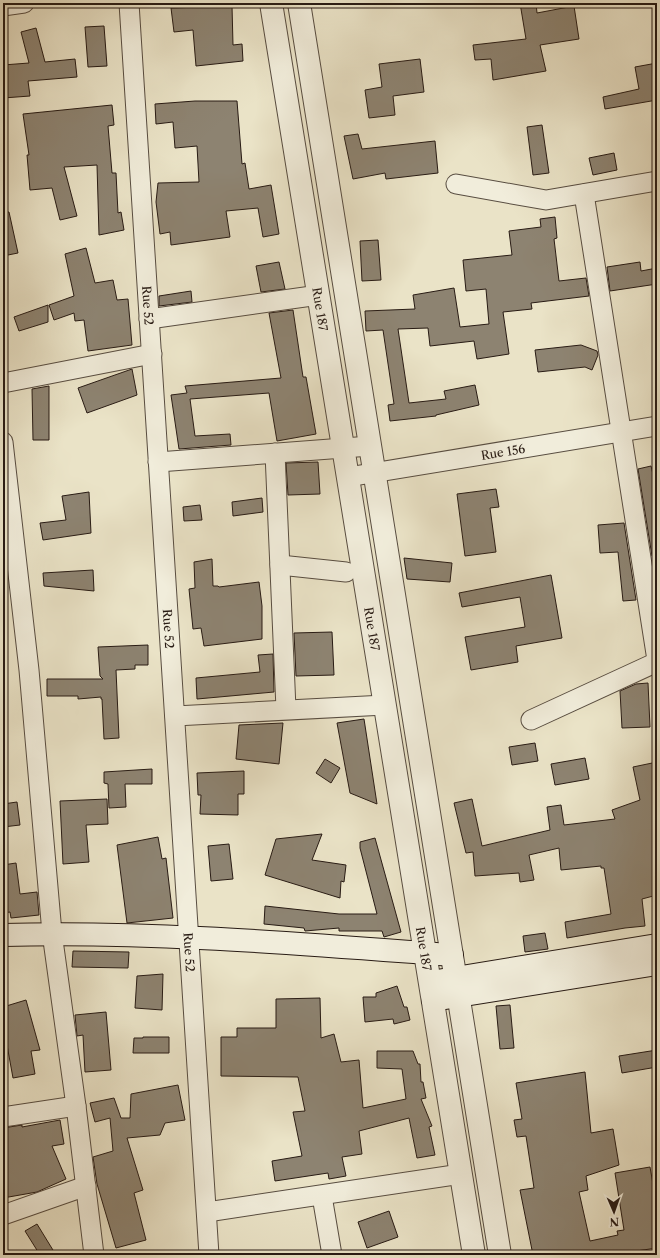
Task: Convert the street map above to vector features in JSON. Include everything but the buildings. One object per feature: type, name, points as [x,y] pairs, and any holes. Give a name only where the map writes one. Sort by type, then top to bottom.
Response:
[{"type":"street","name":"Rue 52","points":[[129,3],[209,1255]]},
{"type":"street","name":"Rue 187","points":[[271,3],[474,1255]]},
{"type":"street","name":"Rue 187","points":[[299,3],[500,1255]]},
{"type":"street","points":[[456,184],[546,200],[657,181]]},
{"type":"street","points":[[531,720],[657,661],[584,194]]},
{"type":"street","points":[[149,319],[319,295]]},
{"type":"street","points":[[3,383],[152,354]]},
{"type":"street","name":"Rue 156","points":[[348,477],[657,426]]},
{"type":"street","points":[[3,442],[29,670],[52,933],[76,1106],[94,1255]]},
{"type":"street","points":[[158,462],[370,446]]},
{"type":"street","points":[[275,453],[286,709]]},
{"type":"street","points":[[280,565],[346,572]]},
{"type":"street","points":[[175,716],[385,705]]},
{"type":"street","points":[[3,935],[52,933],[189,937],[452,955]]},
{"type":"street","points":[[457,987],[657,945]]},
{"type":"street","points":[[432,991],[657,964]]},
{"type":"street","points":[[3,1117],[76,1106]]},
{"type":"street","points":[[207,1212],[461,1174]]},
{"type":"street","points":[[3,1215],[86,1186]]},
{"type":"street","points":[[322,1196],[332,1255]]}]
